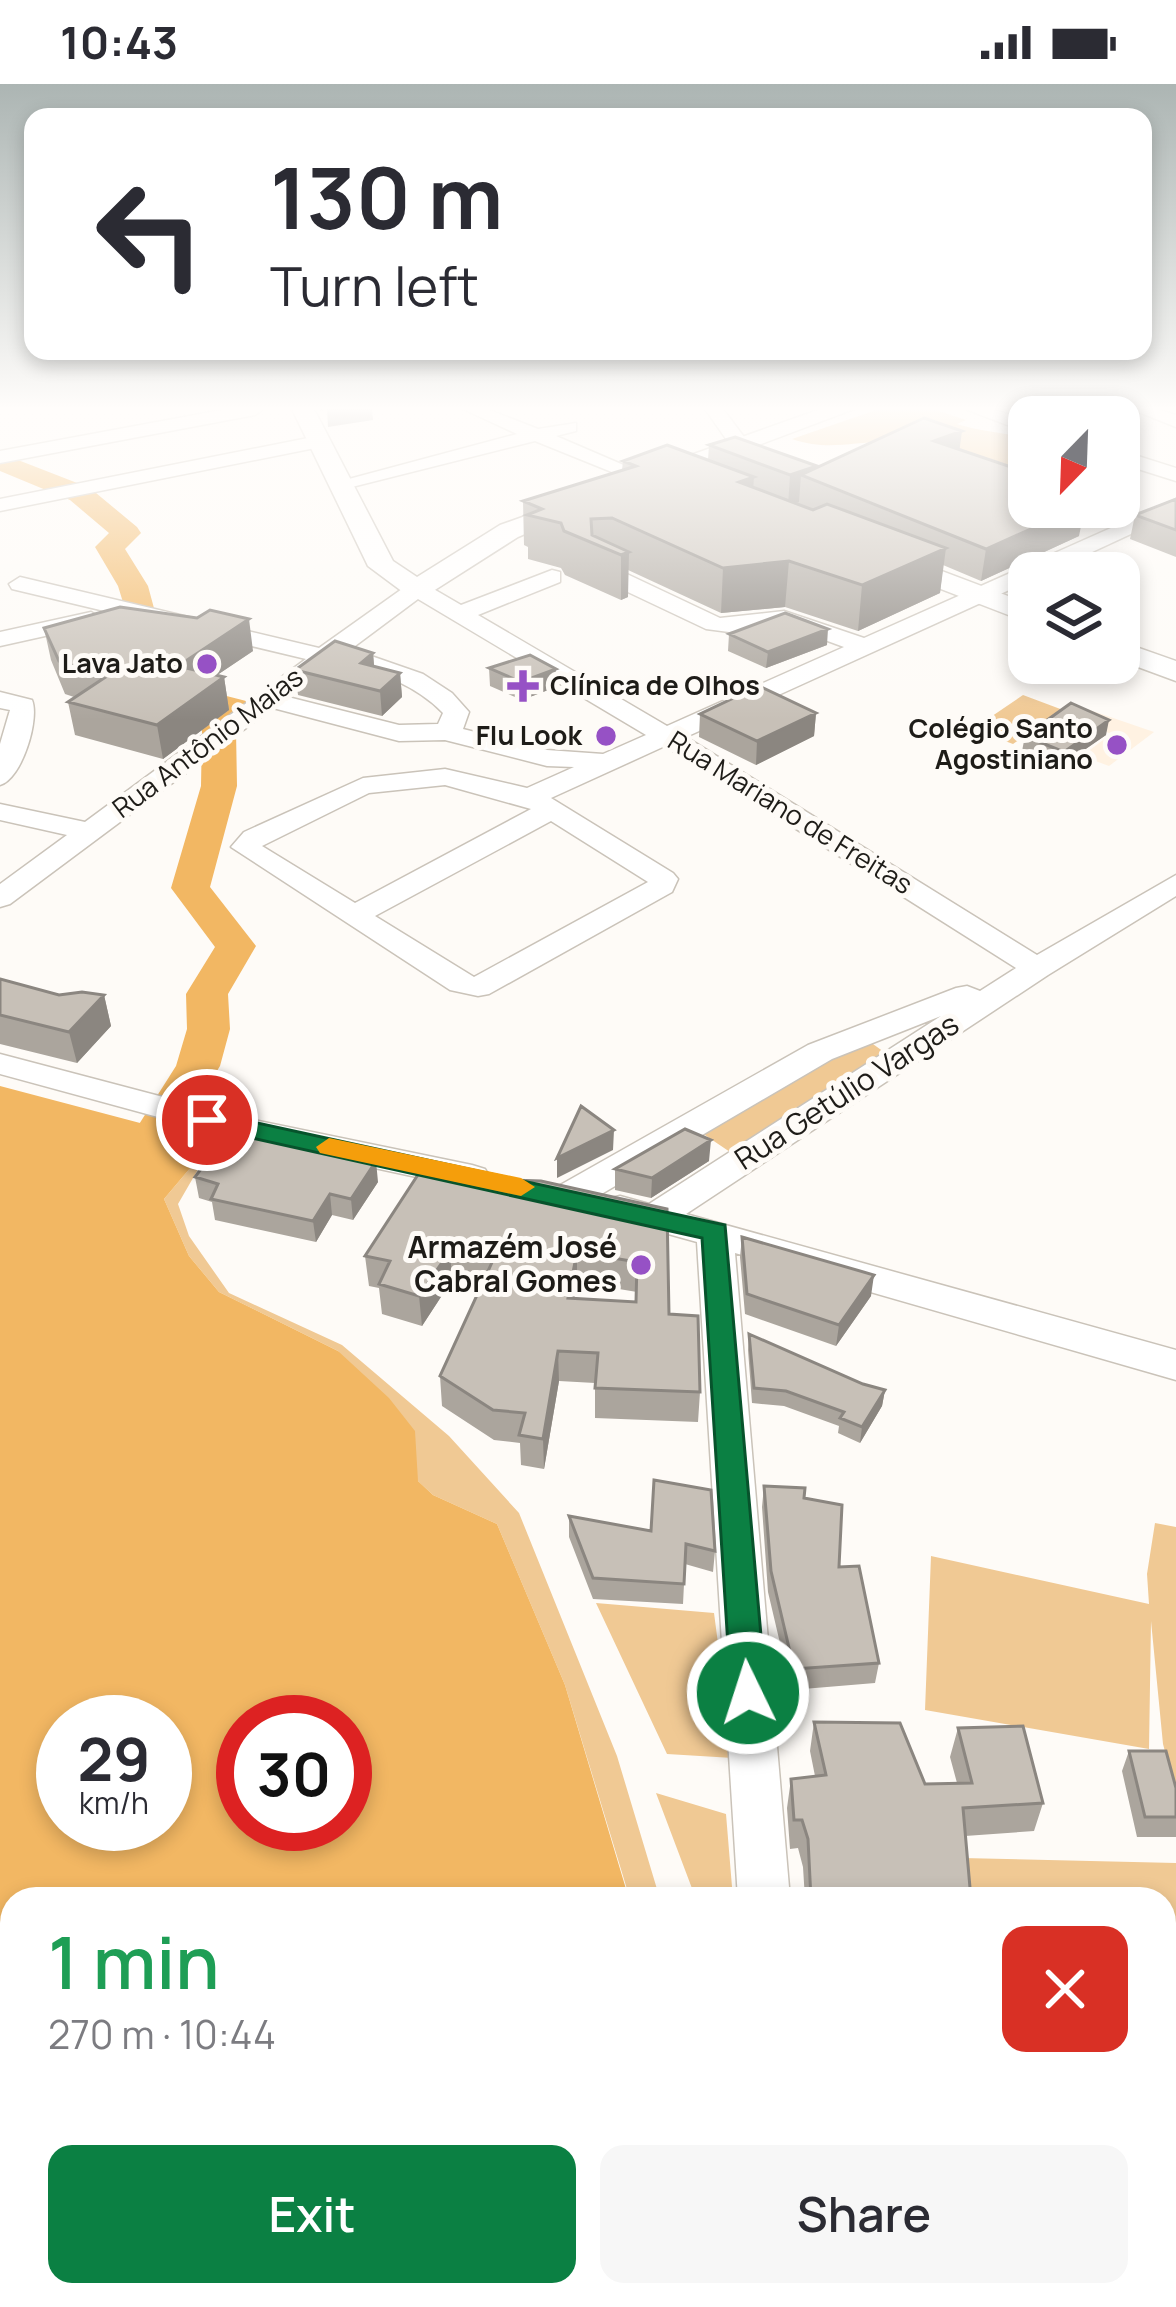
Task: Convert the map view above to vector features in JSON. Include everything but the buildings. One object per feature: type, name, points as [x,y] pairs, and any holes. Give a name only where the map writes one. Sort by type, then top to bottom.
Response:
[{"type":"main road","points":[[358,513],[382,566],[417,589],[509,531],[558,513]]},
{"type":"main road","points":[[856,546],[1008,606]]},
{"type":"main road","points":[[1140,658],[1176,672]]},
{"type":"street","points":[[1074,552],[1159,513]]},
{"type":"street","points":[[0,560],[51,627]]},
{"type":"street","points":[[602,572],[714,624],[728,627],[769,617],[799,620],[866,648]]},
{"type":"street","points":[[463,613],[552,577]]},
{"type":"street","points":[[357,914],[541,804],[602,761],[668,737],[1008,583]]},
{"type":"street","points":[[20,584],[410,676],[438,691],[456,712],[455,722],[445,732]]},
{"type":"street","name":"Rua Mariano de Freitas","points":[[417,589],[668,737],[1037,968]]},
{"type":"street","name":"Rua Antônio Maias","points":[[0,898],[417,589]]},
{"type":"street","points":[[0,639],[140,611]]},
{"type":"street","points":[[268,699],[399,733],[445,732],[547,758],[602,761]]},
{"type":"street","points":[[0,700],[23,705],[23,718],[0,777]]},
{"type":"street","points":[[445,777],[541,804],[664,879],[662,886],[478,987],[461,983],[244,847],[363,786],[445,777]]},
{"type":"street","points":[[0,812],[89,831]]},
{"type":"street","name":"Rua Getúlio Vargas","points":[[657,1216],[1037,968],[1176,884]]},
{"type":"street","name":"Rua Getúlio Vargas","points":[[568,1197],[820,1052],[1037,968]]},
{"type":"street","points":[[881,1028],[912,1049]]},
{"type":"street","points":[[0,1064],[173,1112],[657,1216],[1176,1365]]},
{"type":"street","points":[[715,1232],[763,1887]]},
{"type":"shaded area","points":[[1023,695],[1063,710],[1013,744],[973,729]]},
{"type":"shaded area","name":"Colégio Santo Agostiniano","points":[[1084,708],[1154,732],[1109,766],[1082,756],[1111,734],[1070,716]]},
{"type":"shaded area","points":[[866,1039],[884,1052],[730,1152],[696,1129]]},
{"type":"shaded area","points":[[0,1086],[159,1128],[198,1146],[197,1160],[164,1199],[189,1256],[219,1292],[338,1351],[389,1398],[415,1431],[418,1481],[433,1495],[497,1524],[565,1685],[625,1887],[0,1887]]},
{"type":"shaded area","points":[[215,1140],[178,1204],[189,1236],[229,1293],[342,1345],[449,1436],[519,1513],[617,1756],[656,1887],[626,1887],[565,1685],[497,1524],[433,1495],[418,1481],[338,1351],[219,1292],[189,1256],[164,1199],[197,1160],[198,1146]]},
{"type":"shaded area","points":[[1155,1523],[1176,1527],[1176,1793],[1163,1744],[1151,1621],[1149,1749],[925,1710],[931,1556],[1149,1604],[1147,1574]]},
{"type":"shaded area","points":[[596,1603],[714,1613],[733,1758],[667,1754]]},
{"type":"shaded area","points":[[656,1793],[726,1814],[732,1887],[691,1887]]},
{"type":"shaded area","points":[[962,1858],[1176,1863],[1176,1887],[964,1887]]},
{"type":"waterway","points":[[103,513],[127,533],[109,547],[133,586],[144,628],[175,645],[172,648]]},
{"type":"waterway","points":[[159,1129],[198,1066],[208,1029],[207,994],[236,946],[190,888],[219,786],[219,730],[238,709],[164,690]]},
{"type":"slow traffic","points":[[329,1147],[521,1187]]},
{"type":"place","name":"Lava Jato","points":[[207,664]]},
{"type":"place","name":"Clínica de Olhos","points":[[523,686]]},
{"type":"place","name":"Flu Look","points":[[606,736]]},
{"type":"place","name":"Colégio Santo Agostiniano","points":[[1117,745]]},
{"type":"place","name":"Armazém José Cabral Gomes","points":[[641,1265]]},
{"type":"route","points":[[207,1120],[715,1232],[748,1693]]}]
